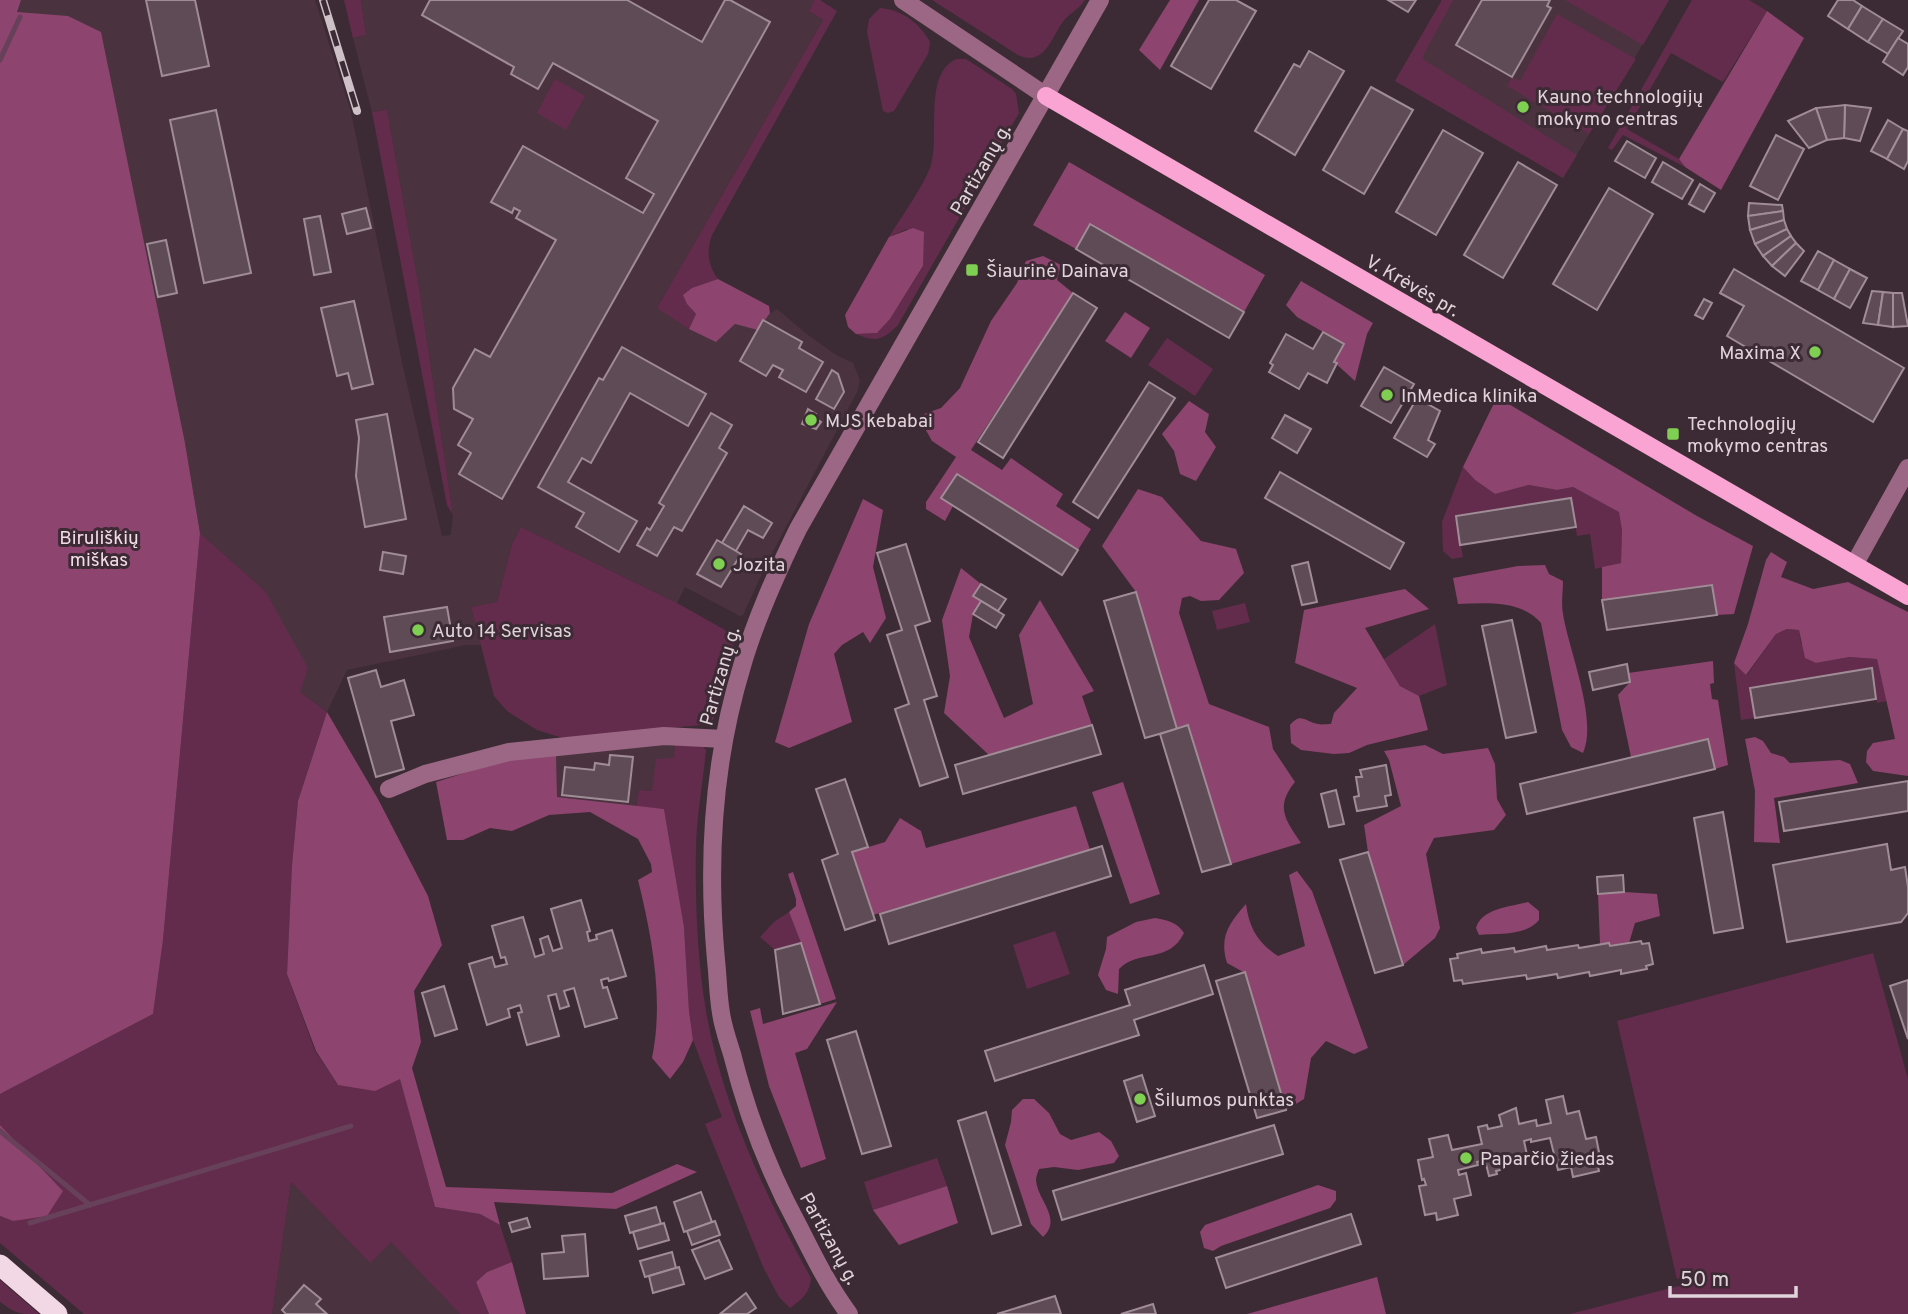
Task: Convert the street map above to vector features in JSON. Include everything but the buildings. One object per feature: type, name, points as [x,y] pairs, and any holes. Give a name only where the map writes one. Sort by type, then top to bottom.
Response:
[{"type":"highway","points":[[0,1265],[57,1314]]},
{"type":"main road","name":"V. Krėvės pr.","points":[[1046,96],[1908,596]]},
{"type":"street","name":"V. Krėvės pr.","points":[[903,0],[1046,96]]},
{"type":"street","name":"Partizanų g.","points":[[849,1314],[823,1273],[779,1192],[740,1087],[721,1014],[713,929],[712,873],[716,790],[724,739],[731,704],[753,632],[798,529],[1100,0]]},
{"type":"street","points":[[1854,565],[1908,468]]},
{"type":"street","points":[[389,789],[425,774],[509,752],[664,736],[724,739]]},
{"type":"shaded area","points":[[21,0],[315,0],[351,112],[403,367],[442,536],[451,535],[453,515],[419,288],[387,110],[372,112],[353,38],[366,35],[361,0],[814,0],[809,11],[823,20],[657,308],[716,342],[735,324],[758,329],[764,317],[777,309],[836,355],[853,363],[860,380],[858,390],[765,567],[743,615],[740,616],[685,587],[677,603],[521,527],[512,544],[497,602],[471,607],[481,645],[466,645],[347,670],[327,712],[300,692],[265,591],[200,533],[185,443],[16,12]]},
{"type":"shaded area","points":[[344,0],[361,0],[366,35],[353,38]]},
{"type":"shaded area","points":[[814,0],[820,0],[837,11],[712,235],[709,258],[718,279],[693,288],[687,304],[696,314],[689,329],[657,308],[823,20],[809,11]]},
{"type":"shaded area","points":[[932,0],[1085,0],[1065,19],[1041,54],[1027,58],[1018,55]]},
{"type":"shaded area","name":"Kauno technologijų mokymo centras","points":[[1442,0],[1669,0],[1563,178],[1395,81]]},
{"type":"shaded area","points":[[1442,0],[1453,0],[1423,56],[1424,60],[1577,155],[1563,178],[1395,81]]},
{"type":"shaded area","points":[[1565,0],[1669,0],[1643,45]]},
{"type":"shaded area","points":[[1692,0],[1749,0],[1767,11],[1723,82],[1671,53],[1627,129],[1679,159],[1685,167],[1623,135],[1612,150],[1608,148]]},
{"type":"shaded area","points":[[880,8],[896,11],[909,19],[921,29],[930,42],[928,54],[894,111],[888,113],[883,111],[867,32],[869,19]]},
{"type":"shaded area","points":[[1557,14],[1636,59],[1589,134],[1507,86],[1512,77],[1520,81]]},
{"type":"shaded area","points":[[957,59],[966,59],[1012,89],[1016,94],[1019,113],[898,325],[879,338],[863,337],[856,334],[877,333],[890,319],[923,267],[907,229],[889,237],[928,173],[933,153],[936,91],[946,66]]},
{"type":"shaded area","points":[[555,79],[585,96],[566,130],[537,113]]},
{"type":"shaded area","points":[[387,110],[419,288],[453,515],[447,505],[372,112]]},
{"type":"shaded area","points":[[1167,338],[1213,369],[1195,396],[1148,365]]},
{"type":"shaded area","points":[[1463,467],[1475,480],[1495,494],[1529,485],[1557,490],[1573,487],[1620,512],[1621,563],[1595,569],[1590,534],[1577,536],[1571,498],[1456,516],[1463,557],[1452,559],[1443,551],[1442,522]]},
{"type":"shaded area","points":[[521,527],[677,603],[725,630],[734,646],[712,724],[563,738],[537,730],[507,711],[494,696],[471,607],[497,602],[512,544]]},
{"type":"shaded area","points":[[200,533],[265,591],[308,668],[300,692],[327,712],[298,801],[287,974],[315,1051],[338,1085],[400,1078],[435,1207],[480,1214],[500,1225],[512,1262],[487,1272],[476,1282],[489,1314],[460,1314],[391,1242],[370,1263],[291,1182],[272,1314],[84,1314],[0,1243],[0,1216],[13,1221],[63,1191],[0,1125],[0,1094],[153,1014],[163,940]]},
{"type":"shaded area","points":[[1245,603],[1250,622],[1217,630],[1212,611]]},
{"type":"shaded area","points":[[1435,624],[1447,685],[1419,696],[1400,686],[1384,659]]},
{"type":"shaded area","points":[[1787,629],[1799,630],[1801,643],[1816,663],[1849,657],[1877,659],[1887,701],[1877,703],[1871,668],[1750,688],[1755,718],[1741,720],[1734,663],[1747,675],[1776,634]]},
{"type":"shaded area","points":[[698,741],[706,750],[696,846],[696,908],[706,1011],[723,1081],[747,1149],[811,1278],[805,1295],[790,1308],[779,1297],[764,1269],[705,1124],[722,1117],[693,1040],[684,927],[664,809],[636,807],[639,790],[652,791],[656,759],[674,758],[675,743]]},
{"type":"shaded area","points":[[675,743],[674,758],[652,791],[639,790],[636,807],[557,797],[556,752]]},
{"type":"shaded area","points":[[789,912],[801,943],[775,950],[760,937],[774,922]]},
{"type":"shaded area","points":[[1055,931],[1070,974],[1027,989],[1013,945]]},
{"type":"shaded area","points":[[1873,953],[1908,1079],[1908,1314],[1570,1314],[1694,1282],[1692,1276],[1677,1279],[1617,1021]]},
{"type":"shaded area","points":[[937,1158],[947,1186],[873,1210],[864,1182]]},
{"type":"shaded area","points":[[291,1182],[369,1262],[391,1242],[460,1314],[272,1314]]},
{"type":"shaded area","points":[[0,1280],[39,1314],[18,1312],[0,1302]]},
{"type":"green space","name":"Biruliškių miškas","points":[[0,0],[21,0],[17,12],[68,16],[101,32],[185,443],[200,533],[163,940],[153,1014],[0,1094]]},
{"type":"green space","points":[[1170,0],[1199,0],[1160,70],[1139,50]]},
{"type":"green space","points":[[1767,11],[1804,38],[1721,190],[1685,167],[1679,159]]},
{"type":"green space","points":[[1069,162],[1265,275],[1244,312],[1090,224],[1076,249],[1033,225]]},
{"type":"green space","points":[[913,228],[924,232],[923,266],[890,319],[877,333],[856,334],[848,327],[845,315],[889,237]]},
{"type":"green space","points":[[1043,256],[1061,265],[1057,280],[1073,293],[971,450],[1002,470],[1011,458],[1063,494],[1056,506],[1091,529],[1078,550],[957,474],[941,498],[953,506],[945,521],[926,509],[926,502],[956,457],[932,441],[918,416],[941,408],[960,388],[991,321],[1017,283],[1026,261]]},
{"type":"green space","points":[[718,279],[769,306],[770,313],[758,330],[735,324],[716,342],[689,329],[696,314],[683,295],[692,288]]},
{"type":"green space","points":[[1301,281],[1373,323],[1367,334],[1355,381],[1334,362],[1344,344],[1297,317],[1286,305]]},
{"type":"green space","points":[[1125,312],[1150,328],[1131,358],[1105,341]]},
{"type":"green space","points":[[1497,397],[1697,516],[1753,546],[1734,614],[1717,615],[1712,585],[1602,600],[1602,567],[1621,563],[1622,530],[1619,512],[1573,487],[1557,490],[1529,485],[1495,494],[1475,480],[1463,467]]},
{"type":"green space","points":[[1189,401],[1209,414],[1205,432],[1216,447],[1196,481],[1180,474],[1174,451],[1162,434]]},
{"type":"green space","points":[[1138,489],[1162,497],[1201,541],[1236,549],[1244,573],[1219,600],[1201,601],[1190,596],[1182,598],[1179,613],[1209,704],[1269,727],[1273,749],[1295,782],[1284,806],[1290,827],[1301,843],[1231,864],[1189,726],[1177,729],[1136,592],[1102,546]]},
{"type":"green space","points":[[863,499],[883,510],[873,567],[886,618],[870,643],[863,632],[842,645],[834,654],[852,722],[789,748],[775,742],[809,624]]},
{"type":"green space","points":[[1771,552],[1787,562],[1781,577],[1813,589],[1848,582],[1908,612],[1908,776],[1873,771],[1866,762],[1867,751],[1873,743],[1895,739],[1877,659],[1849,657],[1816,663],[1805,658],[1799,630],[1787,629],[1776,634],[1746,675],[1734,663],[1766,560]]},
{"type":"green space","points":[[1545,565],[1549,574],[1563,581],[1563,614],[1585,704],[1587,739],[1583,753],[1571,747],[1562,730],[1541,623],[1524,610],[1503,604],[1458,604],[1453,578],[1518,566]]},
{"type":"green space","points":[[961,568],[981,584],[974,596],[981,601],[973,614],[969,637],[1004,718],[1033,704],[1019,635],[1040,600],[1094,691],[1082,696],[1092,725],[989,755],[944,713],[950,676],[942,620]]},
{"type":"green space","points":[[1405,589],[1429,609],[1365,628],[1400,686],[1419,696],[1428,730],[1367,745],[1349,753],[1301,750],[1291,743],[1290,725],[1300,718],[1318,724],[1331,724],[1334,713],[1357,688],[1295,663],[1304,610]]},
{"type":"green space","points":[[1713,661],[1714,683],[1710,684],[1712,699],[1718,700],[1728,765],[1715,769],[1708,739],[1631,757],[1618,695],[1630,682],[1628,673]]},
{"type":"green space","points":[[327,712],[378,799],[428,896],[442,945],[414,991],[421,1042],[412,1068],[446,1187],[612,1193],[677,1164],[697,1172],[616,1209],[494,1202],[500,1225],[480,1214],[435,1207],[400,1079],[375,1091],[338,1085],[316,1051],[287,974],[298,801]]},
{"type":"green space","points":[[1755,737],[1763,741],[1771,753],[1784,757],[1790,763],[1840,760],[1850,764],[1858,783],[1774,798],[1780,843],[1754,842],[1755,791],[1745,739]]},
{"type":"green space","points":[[1425,745],[1443,754],[1488,748],[1495,764],[1497,799],[1506,815],[1494,830],[1434,838],[1426,854],[1440,928],[1435,938],[1403,965],[1368,852],[1364,825],[1401,806],[1389,760],[1384,751]]},
{"type":"green space","points":[[556,752],[557,797],[664,809],[684,927],[693,1040],[683,1062],[670,1079],[652,1058],[657,991],[652,946],[638,880],[652,872],[651,864],[638,839],[590,812],[549,815],[512,831],[490,828],[463,840],[447,840],[436,782],[502,761]]},
{"type":"green space","points":[[1123,782],[1160,894],[1130,904],[1092,792]]},
{"type":"green space","points":[[1076,806],[1090,850],[873,915],[852,852],[885,842],[900,818],[921,831],[926,848]]},
{"type":"green space","points":[[1297,871],[1312,891],[1368,1048],[1354,1054],[1326,1041],[1311,1058],[1304,1099],[1286,1110],[1245,973],[1227,963],[1224,945],[1230,924],[1246,904],[1249,920],[1256,934],[1265,946],[1278,956],[1305,946],[1289,875]]},
{"type":"green space","points":[[793,872],[836,999],[820,1004],[789,912],[796,906],[788,874]]},
{"type":"green space","points":[[1598,894],[1657,894],[1660,916],[1635,923],[1629,943],[1610,946],[1609,943],[1600,944]]},
{"type":"green space","points":[[1528,902],[1539,911],[1539,920],[1534,925],[1512,933],[1479,935],[1476,928],[1484,916],[1498,909]]},
{"type":"green space","points":[[1155,918],[1168,921],[1181,929],[1184,933],[1178,943],[1162,953],[1127,963],[1119,969],[1118,994],[1106,990],[1098,975],[1107,937],[1136,922]]},
{"type":"green space","points":[[837,1002],[807,1049],[795,1053],[826,1159],[801,1168],[769,1086],[750,1011],[760,1008],[763,1024]]},
{"type":"green space","points":[[1023,1099],[1034,1099],[1049,1113],[1060,1134],[1071,1140],[1099,1132],[1111,1141],[1119,1156],[1114,1163],[1078,1170],[1054,1167],[1039,1169],[1037,1187],[1050,1216],[1048,1230],[1043,1237],[1031,1224],[1005,1145],[1012,1110]]},
{"type":"green space","points":[[0,1125],[63,1191],[47,1216],[13,1221],[0,1216]]},
{"type":"green space","points":[[1318,1185],[1336,1191],[1336,1200],[1330,1208],[1213,1251],[1204,1248],[1200,1232],[1205,1225]]},
{"type":"green space","points":[[947,1186],[958,1223],[899,1245],[873,1210]]},
{"type":"green space","points":[[512,1262],[526,1314],[489,1314],[476,1282],[487,1272]]},
{"type":"green space","points":[[1377,1277],[1386,1314],[1247,1314]]},
{"type":"waterway","points":[[0,60],[20,17]]},
{"type":"waterway","points":[[30,1223],[351,1126]]},
{"type":"waterway","points":[[0,1131],[90,1205]]},
{"type":"railway","points":[[323,0],[357,111]]},
{"type":"place","name":"Kauno technologijų mokymo centras","points":[[1523,107]]},
{"type":"place","name":"Šiaurinė Dainava","points":[[972,270]]},
{"type":"place","name":"Maxima X","points":[[1815,352]]},
{"type":"place","name":"InMedica klinika","points":[[1387,395]]},
{"type":"place","name":"MJS kebabai","points":[[811,420]]},
{"type":"place","name":"Technologijų mokymo centras","points":[[1673,434]]},
{"type":"place","name":"Jozita","points":[[719,564]]},
{"type":"place","name":"Auto 14 Servisas","points":[[418,630]]},
{"type":"place","name":"Šilumos punktas","points":[[1140,1099]]},
{"type":"place","name":"Paparčio žiedas","points":[[1466,1158]]}]
